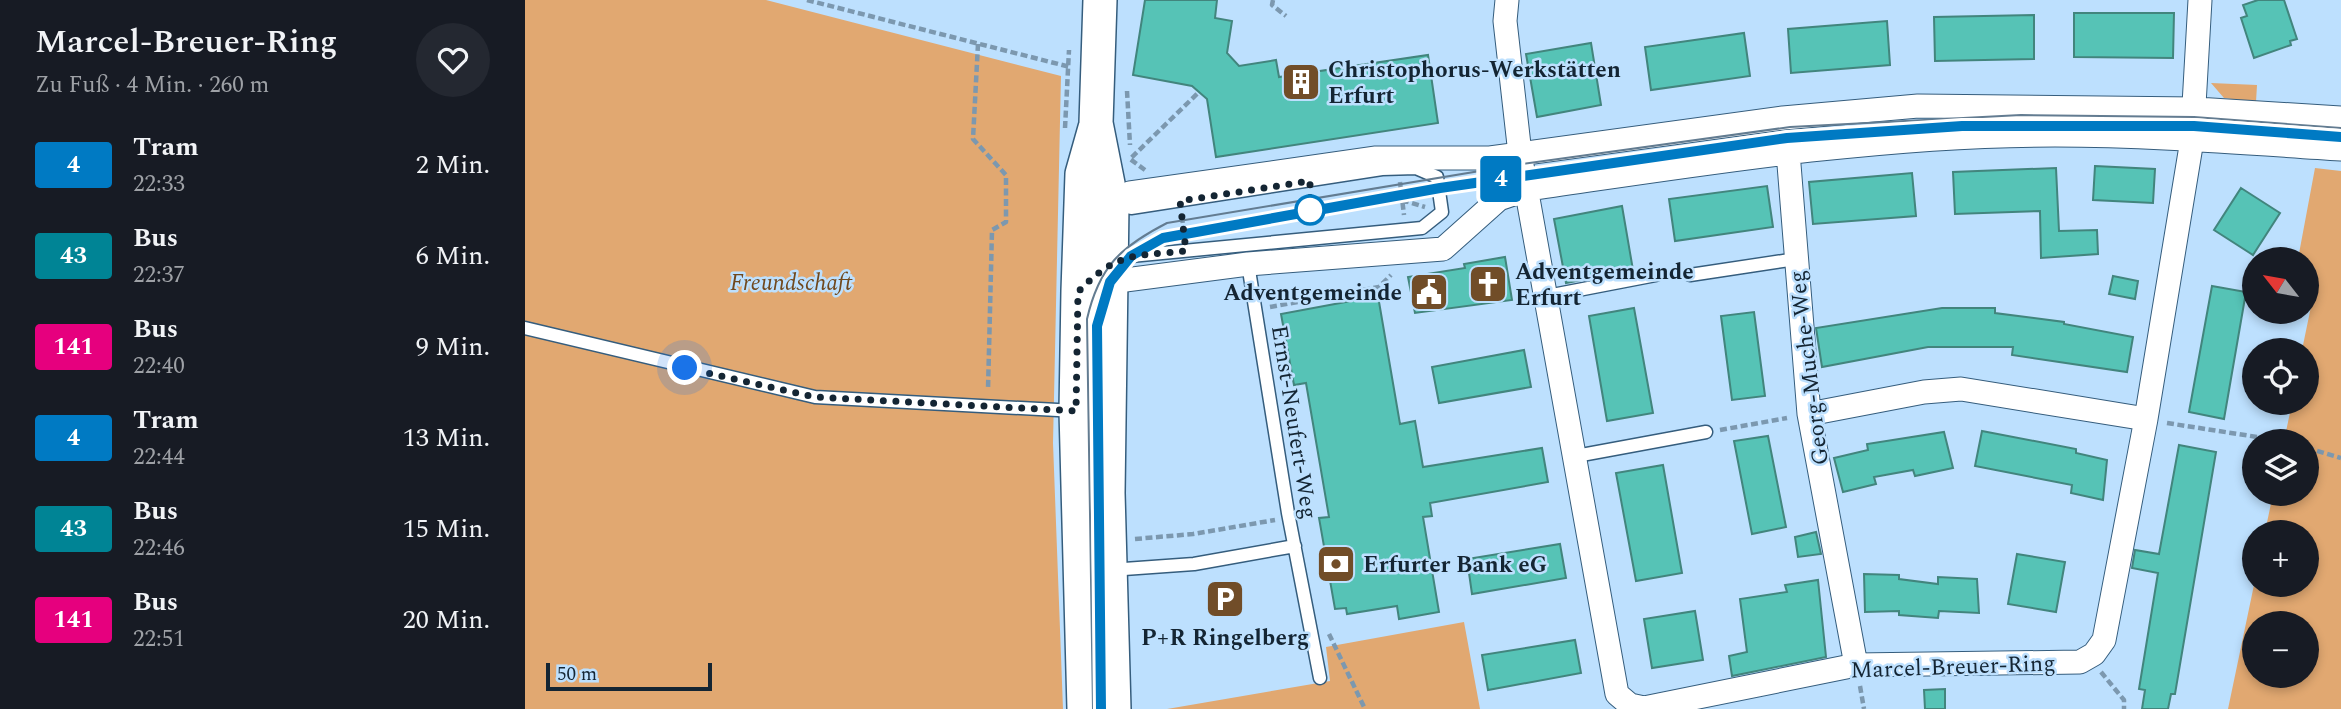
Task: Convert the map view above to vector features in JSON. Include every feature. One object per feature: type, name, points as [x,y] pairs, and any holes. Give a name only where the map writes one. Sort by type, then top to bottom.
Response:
[{"type":"main road","points":[[1084,709],[1076,411],[1092,264],[1112,204],[1097,123],[1100,0]]},
{"type":"main road","points":[[1097,123],[1082,174],[1092,264],[1110,570],[1114,709]]},
{"type":"street","name":"Marcel-Breuer-Ring","points":[[1507,0],[1505,21],[1520,154],[1617,694],[1630,705],[1644,709],[1856,665],[2080,662],[2089,657],[2104,640],[2146,419],[2194,125],[2200,0]]},
{"type":"street","points":[[2341,118],[2194,125],[2053,135],[1900,142],[1788,152],[1528,190],[1499,199],[1443,249],[1248,264],[1092,264],[1112,204],[1130,193],[1376,158],[1490,158],[1783,118],[1918,106],[2194,125],[2341,149]]},
{"type":"street","name":"Georg-Muche-Weg","points":[[1788,152],[1809,414],[1856,665]]},
{"type":"street","points":[[1809,414],[1924,392],[1961,389],[2146,419]]},
{"type":"lane","points":[[1082,174],[1112,204],[1131,208],[1382,169],[1416,169],[1437,177],[1443,201],[1442,212],[1422,228],[1131,256],[1092,264]]},
{"type":"lane","points":[[1690,275],[1796,259]]},
{"type":"lane","name":"Ernst-Neufert-Weg","points":[[1248,264],[1290,518],[1320,678]]},
{"type":"lane","points":[[1547,296],[1656,275]]},
{"type":"lane","points":[[525,328],[815,397],[988,409],[1076,411]]},
{"type":"lane","points":[[1576,456],[1706,432]]},
{"type":"lane","name":"Ernst-Neufert-Weg","points":[[1110,570],[1193,564],[1295,546]]},
{"type":"path","points":[[807,0],[1067,67],[1099,68]]},
{"type":"path","points":[[1273,0],[1272,5],[1286,16]]},
{"type":"path","points":[[978,44],[973,139],[1006,174],[1006,222],[992,230],[988,409]]},
{"type":"path","points":[[1130,159],[1199,92]]},
{"type":"path","points":[[1400,180],[1404,220]]},
{"type":"path","points":[[1180,201],[1186,251]]},
{"type":"path","points":[[1256,309],[1379,287]]},
{"type":"path","points":[[1706,432],[1809,414]]},
{"type":"path","points":[[2146,419],[2242,434]]},
{"type":"path","points":[[2319,452],[2341,458]]},
{"type":"path","points":[[1133,539],[1193,534],[1290,518]]},
{"type":"path","points":[[1323,625],[1341,653],[1357,699],[1365,709]]},
{"type":"path","points":[[2089,657],[2124,700],[2123,709]]},
{"type":"green space","name":"Freundschaft","points":[[525,0],[766,0],[1061,76],[1053,443],[1063,709],[525,709]]},
{"type":"green space","points":[[2211,83],[2257,85],[2256,102],[2224,98]]},
{"type":"green space","points":[[2315,168],[2341,171],[2341,709],[2228,709],[2242,642],[2242,688],[2319,688],[2319,611],[2249,611],[2251,597],[2319,597],[2319,520],[2268,520],[2270,506],[2319,506],[2319,429],[2287,429],[2289,415],[2319,415],[2319,338],[2304,338],[2307,324],[2319,324],[2319,247],[2300,247]]},
{"type":"green space","points":[[1464,622],[1480,709],[1167,709],[1330,681],[1326,647]]},
{"type":"building","name":"Christophorus-Werkstätten Erfurt","points":[[1145,0],[1217,0],[1215,18],[1232,21],[1227,53],[1239,66],[1276,60],[1279,77],[1428,55],[1438,123],[1216,157],[1207,99],[1192,86],[1133,75]]},
{"type":"building","points":[[2258,0],[2284,0],[2297,39],[2290,41],[2291,45],[2254,58],[2241,18],[2247,16],[2243,5]]},
{"type":"building","points":[[2074,13],[2174,13],[2173,58],[2074,57]]},
{"type":"building","points":[[2034,15],[2034,59],[1935,61],[1934,17]]},
{"type":"building","points":[[1887,21],[1890,65],[1791,73],[1788,29]]},
{"type":"building","points":[[1744,33],[1750,76],[1651,90],[1645,47]]},
{"type":"building","points":[[1591,43],[1601,105],[1537,117],[1526,54]]},
{"type":"building","points":[[2095,166],[2155,169],[2153,203],[2093,200]]},
{"type":"building","points":[[2056,168],[2059,231],[2097,230],[2098,254],[2041,258],[2040,211],[1955,214],[1953,172]]},
{"type":"building","points":[[1912,173],[1916,216],[1813,224],[1809,182]]},
{"type":"building","points":[[1767,186],[1773,227],[1675,241],[1669,199]]},
{"type":"building","points":[[2241,188],[2280,213],[2258,247],[2242,248],[2214,230]]},
{"type":"building","points":[[1622,206],[1633,270],[1566,283],[1554,219]]},
{"type":"building","points":[[1505,257],[1512,300],[1415,313],[1408,277],[1465,268],[1464,264]]},
{"type":"building","points":[[2113,276],[2138,281],[2135,299],[2109,294]]},
{"type":"building","points":[[2212,286],[2242,291],[2242,315],[2224,419],[2189,412]]},
{"type":"building","points":[[1378,296],[1400,424],[1415,421],[1423,467],[1542,448],[1548,482],[1430,503],[1432,516],[1423,517],[1439,612],[1399,619],[1397,606],[1347,614],[1346,608],[1335,609],[1319,518],[1329,517],[1306,383],[1294,385],[1281,314]]},
{"type":"building","points":[[1634,308],[1653,413],[1607,421],[1589,316]]},
{"type":"building","points":[[1942,308],[1995,308],[1995,313],[2064,322],[2133,337],[2127,372],[2012,355],[2013,347],[1928,347],[1822,367],[1816,328]]},
{"type":"building","points":[[1754,312],[1765,396],[1732,400],[1721,316]]},
{"type":"building","points":[[1524,350],[1531,387],[1439,403],[1432,367]]},
{"type":"building","points":[[1982,431],[2076,449],[2076,453],[2107,460],[2103,500],[2071,493],[2072,485],[1975,466]]},
{"type":"building","points":[[1944,432],[1953,468],[1915,476],[1913,470],[1874,477],[1876,484],[1843,492],[1834,458],[1868,450],[1867,444]]},
{"type":"building","points":[[1768,436],[1786,527],[1752,534],[1734,441]]},
{"type":"building","points":[[2179,445],[2216,452],[2175,694],[2171,694],[2168,709],[2142,709],[2145,690],[2139,689],[2158,573],[2132,568],[2135,550],[2159,554]]},
{"type":"building","points":[[1663,465],[1682,573],[1636,581],[1616,473]]},
{"type":"building","points":[[1816,532],[1821,554],[1798,557],[1795,537]]},
{"type":"building","points":[[1560,544],[1566,578],[1472,594],[1467,559]]},
{"type":"building","points":[[2017,554],[2065,562],[2056,612],[2008,604]]},
{"type":"building","points":[[1864,574],[1899,575],[1899,579],[1938,584],[1938,577],[1977,579],[1979,613],[1939,611],[1938,618],[1899,615],[1899,611],[1865,612]]},
{"type":"building","points":[[1818,580],[1826,657],[1732,676],[1729,656],[1747,652],[1740,599],[1787,592],[1785,585]]},
{"type":"building","points":[[1695,611],[1703,660],[1652,668],[1644,619]]},
{"type":"building","points":[[1575,640],[1581,673],[1488,690],[1482,655]]},
{"type":"building","points":[[1945,689],[1945,709],[1925,709],[1924,690]]},
{"type":"tram line","points":[[1093,709],[1087,319],[1098,285],[1114,260],[1136,241],[1167,223],[1522,164],[1790,127],[2021,115],[2194,117],[2341,128]]},
{"type":"tram line","name":"4","points":[[1101,709],[1097,326],[1101,302],[1110,282],[1131,256],[1147,245],[1184,232],[1402,194],[1787,138],[2022,124],[2194,126],[2341,137]]},
{"type":"tram line","points":[[1398,195],[1787,139],[1835,135]]},
{"type":"tram line","points":[[1097,342],[1100,308],[1110,282],[1126,262],[1145,248],[1169,238],[1195,230],[1253,220]]},
{"type":"place","name":"Christophorus-Werkstätten Erfurt","points":[[1301,82]]},
{"type":"place","name":"Adventgemeinde Erfurt","points":[[1488,284]]},
{"type":"place","name":"Adventgemeinde","points":[[1429,292]]},
{"type":"place","name":"Erfurter Bank eG","points":[[1336,564]]},
{"type":"place","name":"P+R Ringelberg","points":[[1225,599]]},
{"type":"route","points":[[685,368],[815,397],[980,408],[1076,411],[1078,292],[1097,272],[1111,262],[1131,256],[1186,251],[1180,201],[1310,181],[1310,210]]}]
